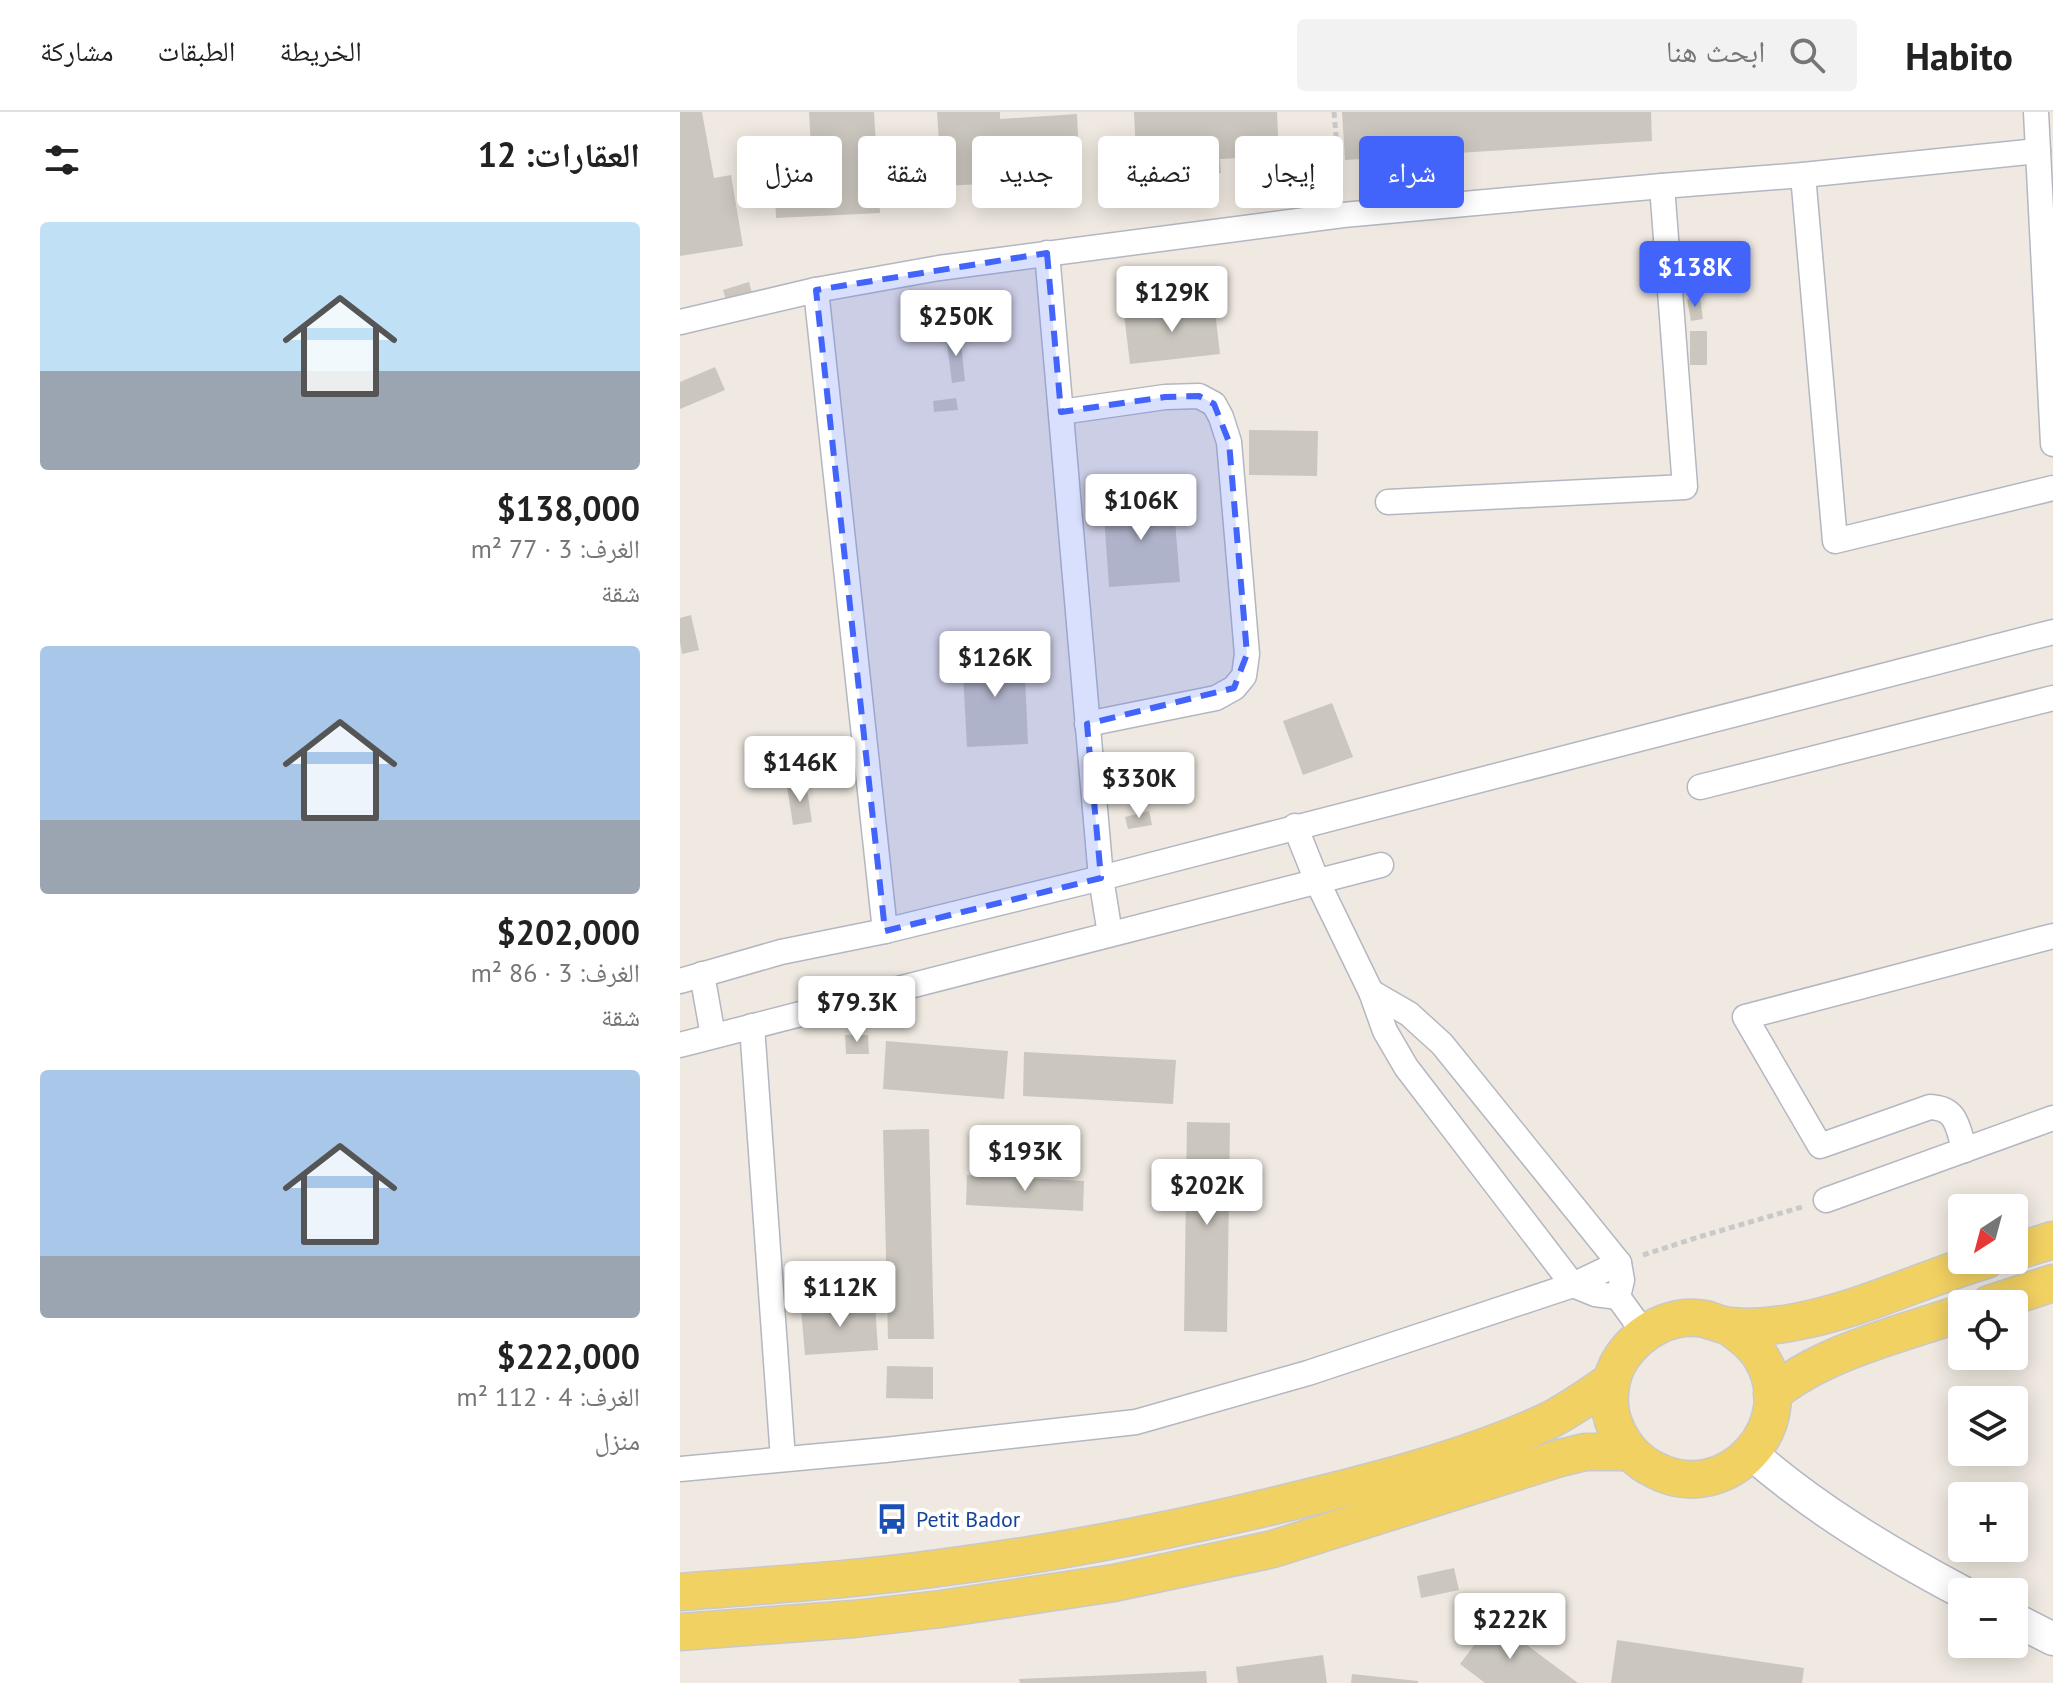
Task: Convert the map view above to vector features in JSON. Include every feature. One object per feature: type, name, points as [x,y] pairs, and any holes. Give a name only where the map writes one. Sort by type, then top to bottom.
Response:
[{"type":"main road","points":[[2028,1248],[2053,1240]]},
{"type":"main road","points":[[1728,1326],[1793,1323],[1834,1313],[1948,1273]]},
{"type":"main road","points":[[2028,1291],[2053,1283]]},
{"type":"main road","points":[[1687,1317],[1728,1326],[1745,1338],[1759,1354],[1769,1373],[1771,1416],[1764,1435],[1751,1453],[1720,1475],[1681,1479],[1662,1474],[1645,1465],[1619,1437],[1610,1406],[1611,1381],[1617,1364],[1629,1346],[1659,1324],[1687,1317]]},
{"type":"main road","points":[[1772,1394],[1787,1382],[1830,1360],[1948,1318]]},
{"type":"main road","points":[[680,1592],[937,1569],[1107,1543],[1191,1525],[1359,1485],[1481,1447],[1549,1420],[1611,1381]]},
{"type":"main road","points":[[680,1632],[854,1619],[1114,1583],[1273,1549],[1560,1458],[1585,1452],[1630,1452]]},
{"type":"main road","points":[[1751,1453],[1788,1485],[1891,1554],[1948,1585]]},
{"type":"main road","points":[[2028,1626],[2053,1639]]},
{"type":"street","points":[[2036,112],[2053,444]]},
{"type":"street","points":[[680,322],[816,290],[939,268],[1343,215],[2038,151]]},
{"type":"street","points":[[1803,175],[1835,541],[2053,488]]},
{"type":"street","points":[[1388,502],[1685,487],[1662,186]]},
{"type":"street","points":[[1047,253],[1101,878],[1110,934]]},
{"type":"street","points":[[816,290],[885,931]]},
{"type":"street","points":[[1061,412],[1165,397],[1199,396],[1214,404],[1229,442],[1247,654],[1244,676],[1234,688],[1216,698],[1087,724]]},
{"type":"street","points":[[713,1036],[691,977],[781,952],[885,931],[1101,878],[2053,632]]},
{"type":"street","points":[[1700,787],[2053,698]]},
{"type":"street","points":[[1295,826],[1317,881],[1371,992],[1385,1031],[1406,1067],[1573,1285],[1595,1294],[1618,1297],[1644,1333]]},
{"type":"street","points":[[680,1045],[1381,865]]},
{"type":"street","points":[[1965,1150],[1954,1119],[1949,1111],[1941,1107],[1930,1107],[1820,1146],[1745,1017],[2053,936]]},
{"type":"street","points":[[1371,992],[1409,1014],[1442,1044],[1619,1263],[1622,1280],[1618,1297]]},
{"type":"street","points":[[752,1026],[783,1459]]},
{"type":"street","points":[[1826,1200],[2053,1118]]},
{"type":"street","points":[[680,1469],[1136,1422],[1308,1373],[1573,1285],[1619,1263]]},
{"type":"path","points":[[1334,112],[1343,215]]},
{"type":"path","points":[[1619,1263],[1826,1200]]},
{"type":"highlighted area","points":[[1047,253],[1061,412],[1165,397],[1199,396],[1214,404],[1229,442],[1247,654],[1234,688],[1087,724],[1101,878],[885,931],[816,290]]},
{"type":"building","points":[[680,112],[702,112],[714,178],[731,175],[743,246],[680,256]]},
{"type":"building","points":[[809,112],[874,112],[875,136],[858,136],[858,208],[880,208],[880,213],[776,218],[776,208],[842,208],[842,136],[810,136]]},
{"type":"building","points":[[937,112],[1000,112],[1000,119],[1077,114],[1078,136],[972,136],[972,184],[956,185],[956,136],[939,136]]},
{"type":"building","points":[[1134,112],[1277,112],[1278,136],[1235,136],[1235,158],[1220,159],[1221,173],[1219,173],[1219,136],[1135,136]]},
{"type":"building","points":[[1342,112],[1651,112],[1652,141],[1464,153],[1464,136],[1359,136],[1359,159],[1345,160]]},
{"type":"building","points":[[749,282],[752,293],[726,300],[723,290]]},
{"type":"building","points":[[1700,298],[1703,319],[1691,321],[1687,299]]},
{"type":"building","points":[[1214,303],[1220,354],[1130,364],[1124,314]]},
{"type":"building","points":[[1690,331],[1707,331],[1707,365],[1690,365]]},
{"type":"building","points":[[960,334],[965,381],[952,383],[946,335]]},
{"type":"building","points":[[715,367],[725,390],[680,409],[680,382]]},
{"type":"building","points":[[956,398],[958,410],[934,412],[933,401]]},
{"type":"building","points":[[1249,430],[1318,431],[1317,476],[1249,475]]},
{"type":"building","points":[[1173,496],[1180,582],[1109,587],[1103,501]]},
{"type":"building","points":[[691,615],[699,650],[682,654],[680,618]]},
{"type":"building","points":[[1024,652],[1028,744],[967,747],[962,655]]},
{"type":"building","points":[[1332,703],[1353,757],[1303,775],[1283,721]]},
{"type":"building","points":[[806,783],[812,822],[793,825],[787,786]]},
{"type":"building","points":[[1149,811],[1152,825],[1128,829],[1125,817]]},
{"type":"building","points":[[845,1035],[868,1035],[869,1054],[846,1054]]},
{"type":"building","points":[[886,1041],[1008,1051],[1004,1099],[883,1089]]},
{"type":"building","points":[[1024,1052],[1176,1060],[1173,1104],[1023,1096]]},
{"type":"building","points":[[1187,1122],[1230,1123],[1227,1332],[1184,1331]]},
{"type":"building","points":[[929,1129],[934,1339],[888,1339],[883,1130]]},
{"type":"building","points":[[967,1175],[1084,1181],[1083,1211],[966,1205]]},
{"type":"building","points":[[875,1303],[878,1350],[805,1355],[801,1309]]},
{"type":"building","points":[[887,1366],[933,1367],[933,1399],[886,1398]]},
{"type":"building","points":[[1454,1568],[1459,1590],[1421,1598],[1417,1576]]},
{"type":"building","points":[[1493,1620],[1578,1683],[1485,1683],[1460,1664]]},
{"type":"building","points":[[1617,1640],[1804,1668],[1802,1683],[1611,1683]]},
{"type":"building","points":[[1323,1655],[1327,1683],[1238,1683],[1236,1667]]},
{"type":"building","points":[[1206,1671],[1207,1683],[1020,1683],[1019,1679]]},
{"type":"building","points":[[1352,1674],[1418,1681],[1418,1683],[1351,1683]]},
{"type":"place","name":"Petit Bador","points":[[892,1519]]}]
